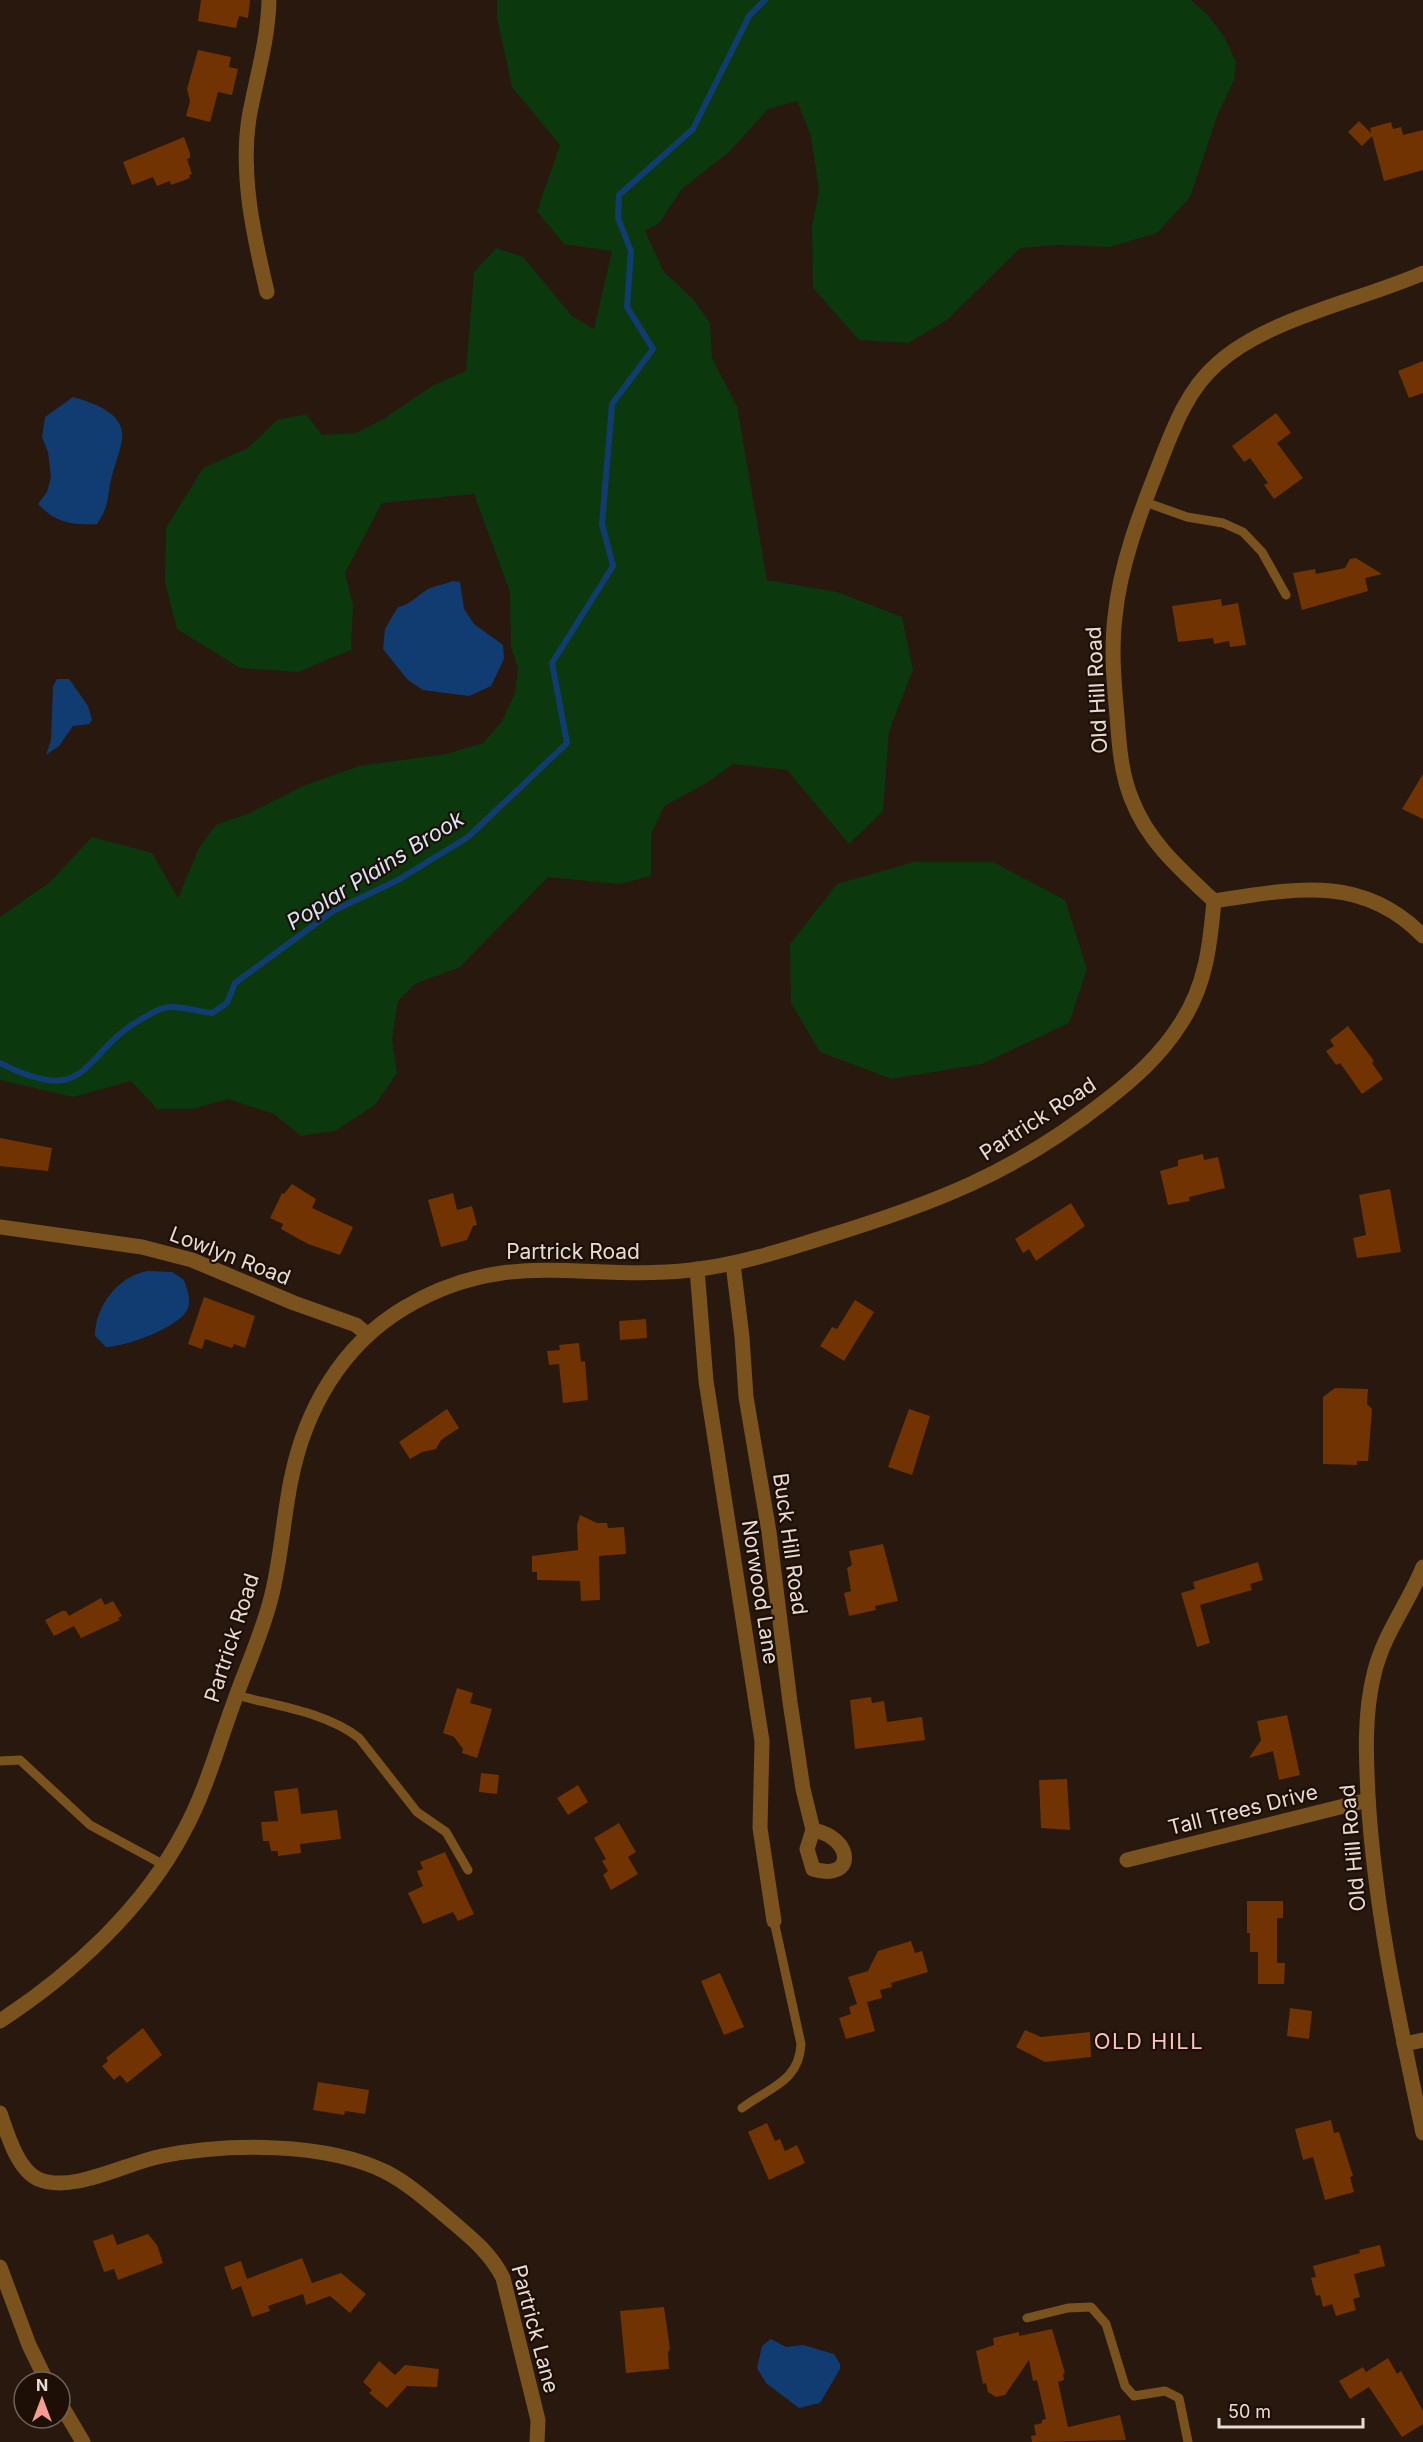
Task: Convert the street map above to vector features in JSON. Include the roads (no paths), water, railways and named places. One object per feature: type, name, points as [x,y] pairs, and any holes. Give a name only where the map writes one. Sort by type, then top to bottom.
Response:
[{"type":"street","points":[[267,292],[256,244],[247,145],[249,119],[266,38],[269,0]]},
{"type":"street","name":"Old Hill Road","points":[[1214,901],[1180,868],[1143,824],[1129,792],[1121,759],[1113,653],[1115,614],[1126,563],[1146,502],[1186,404],[1199,382],[1222,360],[1245,344],[1281,327],[1423,273]]},
{"type":"street","points":[[1214,901],[1305,888],[1334,890],[1382,905],[1407,921],[1423,936]]},
{"type":"street","name":"Partrick Road","points":[[0,2021],[90,1950],[136,1900],[164,1865],[183,1833],[200,1798],[271,1598],[291,1481],[306,1428],[328,1383],[349,1354],[368,1335],[398,1312],[429,1295],[488,1274],[545,1269],[644,1272],[697,1269],[732,1264],[900,1214],[959,1191],[1018,1161],[1088,1115],[1150,1062],[1182,1022],[1199,990],[1206,967],[1214,901]]},
{"type":"street","name":"Lowlyn Road","points":[[0,1227],[142,1247],[192,1260],[294,1303],[347,1321],[368,1335]]},
{"type":"street","name":"Buck Hill Road","points":[[732,1264],[742,1337],[746,1397],[769,1532],[793,1724],[813,1830]]},
{"type":"street","name":"Norwood Lane","points":[[697,1269],[706,1381],[762,1741],[760,1828],[774,1921]]},
{"type":"street","name":"Old Hill Road","points":[[1423,1567],[1385,1640],[1373,1675],[1367,1727],[1368,1800],[1385,1955],[1423,2133]]},
{"type":"street","name":"Tall Trees Drive","points":[[1127,1860],[1368,1800]]},
{"type":"street","points":[[1404,2044],[1423,2040]]},
{"type":"street","name":"Partrick Lane","points":[[0,2113],[11,2141],[27,2170],[37,2178],[52,2183],[74,2183],[135,2162],[189,2151],[257,2147],[340,2156],[366,2163],[404,2183],[482,2247],[495,2261],[503,2278],[538,2420],[537,2442]]},
{"type":"street","points":[[0,2267],[29,2345],[41,2370]]},
{"type":"street","points":[[72,2423],[83,2442]]},
{"type":"lane","points":[[1146,502],[1187,516],[1223,523],[1243,532],[1262,552],[1286,595]]},
{"type":"lane","points":[[236,1695],[314,1717],[348,1730],[359,1738],[417,1812],[446,1832],[468,1870]]},
{"type":"lane","points":[[0,1761],[20,1760],[90,1825],[164,1865]]},
{"type":"lane","points":[[742,2108],[790,2077],[800,2061],[801,2044],[774,1921]]},
{"type":"lane","points":[[1027,2318],[1068,2308],[1090,2307],[1106,2324],[1125,2386],[1134,2396],[1165,2391],[1179,2398],[1188,2442]]},
{"type":"water","points":[[73,397],[106,410],[119,422],[122,430],[121,444],[107,503],[97,524],[64,522],[38,504],[47,492],[51,477],[48,452],[42,437],[45,417]]},
{"type":"water","points":[[452,581],[460,582],[464,609],[474,624],[503,645],[504,659],[491,686],[469,696],[423,690],[408,680],[383,649],[385,629],[398,607],[410,602],[428,589]]},
{"type":"water","points":[[57,679],[69,679],[88,706],[92,720],[89,724],[73,726],[59,746],[46,755],[51,740],[53,686]]},
{"type":"water","points":[[147,1271],[172,1272],[184,1280],[189,1298],[188,1308],[175,1322],[164,1329],[126,1344],[106,1347],[95,1336],[99,1314],[104,1304],[117,1287],[126,1280]]},
{"type":"water","points":[[771,2339],[786,2347],[803,2345],[834,2354],[840,2364],[840,2369],[820,2403],[799,2408],[766,2383],[757,2368],[762,2346]]},
{"type":"waterway","name":"Poplar Plains Brook","points":[[0,1063],[30,1076],[53,1081],[70,1078],[96,1059],[124,1030],[157,1010],[175,1007],[212,1013],[227,1003],[235,983],[333,911],[398,880],[468,837],[567,743],[552,663],[613,566],[602,524],[612,404],[653,349],[627,307],[631,251],[618,218],[619,195],[693,129],[749,16],[765,0]]},
{"type":"district","name":"OLD HILL","points":[[1149,2041]]}]
